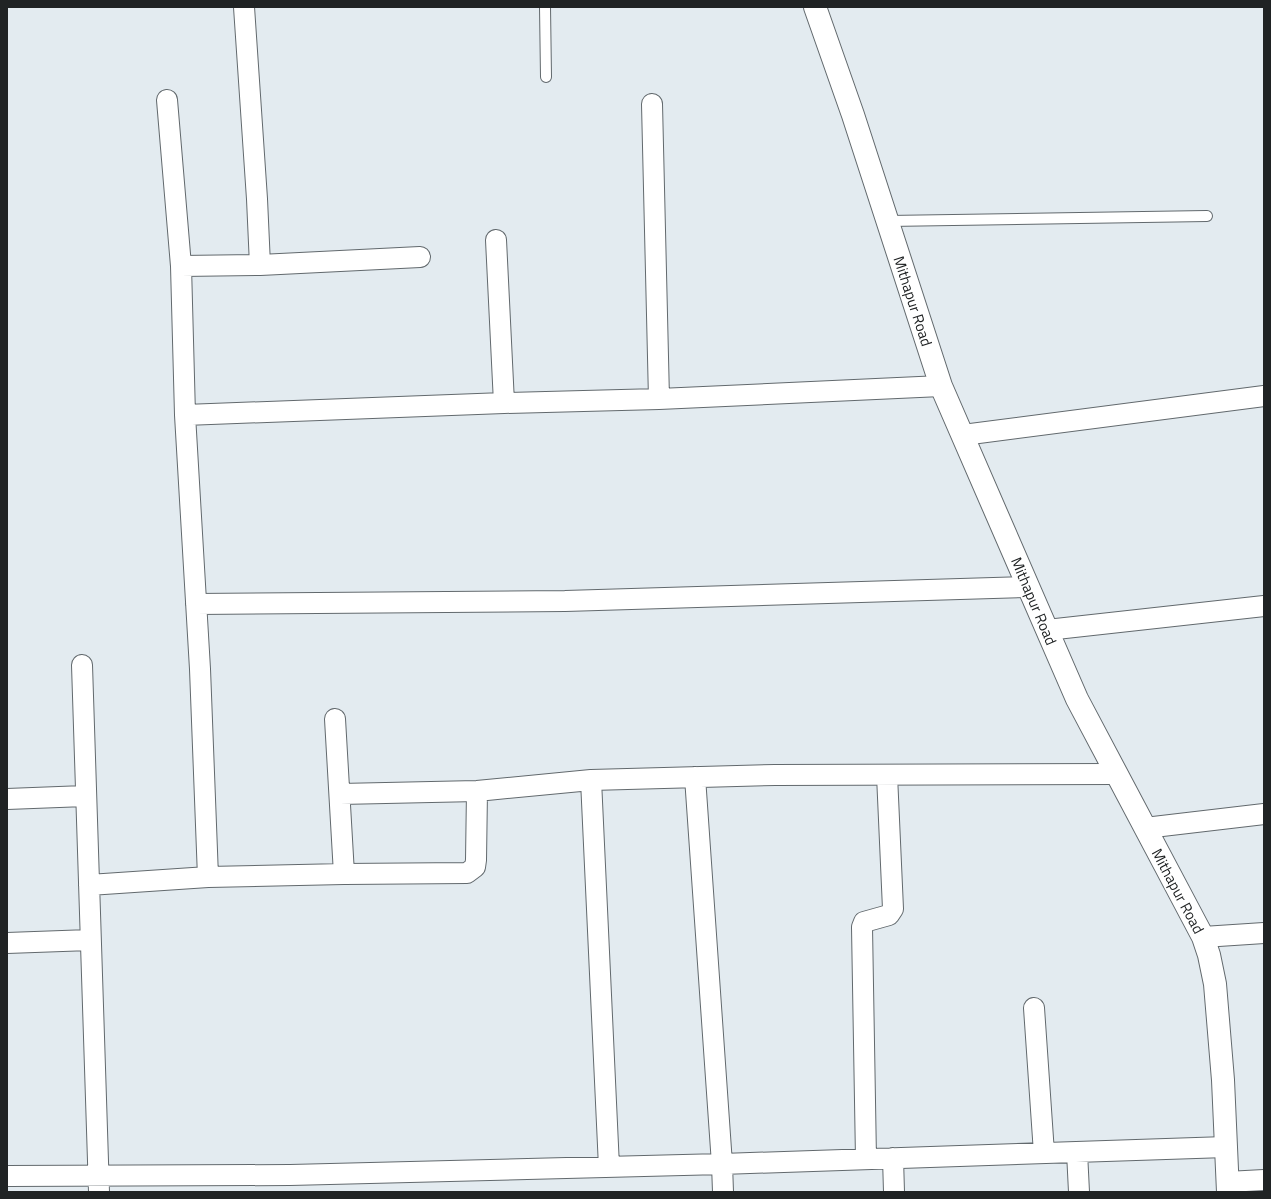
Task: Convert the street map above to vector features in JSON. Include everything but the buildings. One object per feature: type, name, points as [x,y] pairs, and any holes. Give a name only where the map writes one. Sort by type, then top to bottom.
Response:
[{"type":"street","points":[[244,7],[260,265]]},
{"type":"street","name":"Mithapur Road","points":[[815,7],[853,115],[941,386],[1076,699],[1203,937],[1209,955],[1215,984],[1223,1080],[1228,1187]]},
{"type":"street","points":[[167,100],[180,266],[185,415],[200,668],[208,877]]},
{"type":"street","points":[[652,104],[659,399]]},
{"type":"street","points":[[496,240],[504,402]]},
{"type":"street","points":[[180,266],[260,265],[420,257]]},
{"type":"street","points":[[185,415],[504,402],[659,399],[941,386]]},
{"type":"street","points":[[963,435],[1264,396]]},
{"type":"street","points":[[196,604],[565,601],[1028,587]]},
{"type":"street","points":[[1047,630],[1264,606]]},
{"type":"street","points":[[82,665],[85,796],[99,1184]]},
{"type":"street","points":[[335,719],[344,874]]},
{"type":"street","points":[[340,794],[477,791],[591,780],[695,777],[782,775],[1116,774]]},
{"type":"street","points":[[866,1159],[862,927],[864,922],[889,915],[893,909],[887,775]]},
{"type":"street","points":[[695,777],[723,1192]]},
{"type":"street","points":[[591,780],[609,1167]]},
{"type":"street","points":[[89,885],[208,877],[467,873],[475,867],[476,860],[477,791]]},
{"type":"street","points":[[7,799],[85,796]]},
{"type":"street","points":[[1145,828],[1264,814]]},
{"type":"street","points":[[1203,937],[1264,933]]},
{"type":"street","points":[[7,943],[90,940]]},
{"type":"street","points":[[1034,1008],[1044,1153]]},
{"type":"street","points":[[7,1176],[99,1184],[290,1175],[722,1164],[1226,1147]]},
{"type":"street","points":[[1077,1152],[1079,1192]]},
{"type":"street","points":[[893,1158],[894,1192]]},
{"type":"street","points":[[1228,1187],[1264,1180]]},
{"type":"lane","points":[[545,7],[546,77]]},
{"type":"lane","points":[[888,221],[1207,216]]}]
